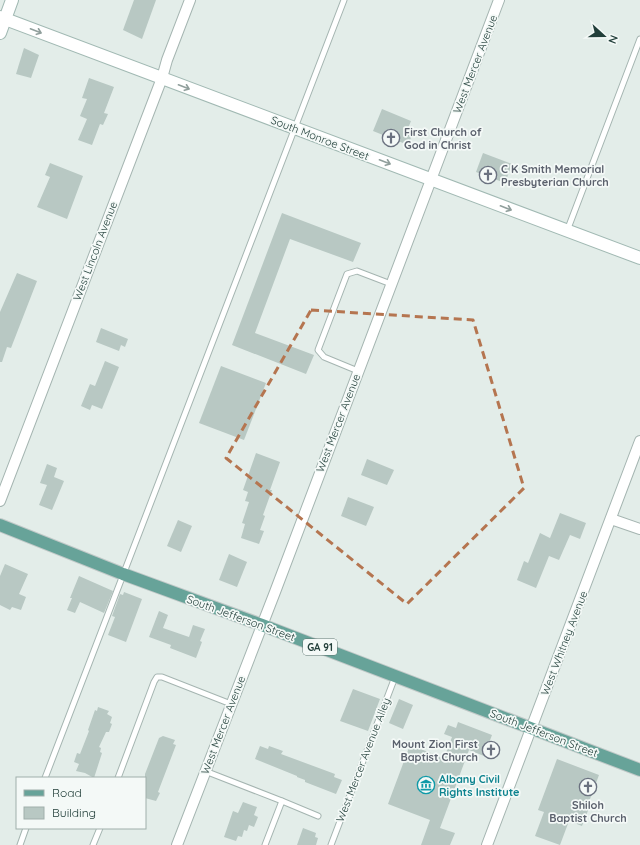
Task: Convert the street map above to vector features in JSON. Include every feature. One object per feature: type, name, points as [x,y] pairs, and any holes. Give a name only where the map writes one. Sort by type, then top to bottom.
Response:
[{"type":"main road","points":[[0,33],[3,18],[12,0]]},
{"type":"main road","name":"South Monroe Street","points":[[3,18],[640,258]]},
{"type":"main road","name":"South Jefferson Street","points":[[0,525],[123,574],[262,625],[640,770]]},
{"type":"street","name":"West Lincoln Avenue","points":[[0,501],[162,78],[167,60],[190,0]]},
{"type":"street","name":"West Mercer Avenue","points":[[177,845],[499,0]]},
{"type":"street","name":"West Whitney Avenue","points":[[487,845],[640,441]]},
{"type":"street","points":[[611,519],[640,529]]},
{"type":"lane","points":[[45,777],[344,0]]},
{"type":"lane","points":[[567,231],[640,39]]},
{"type":"lane","points":[[358,370],[324,358],[318,350],[347,274],[357,271],[391,284]]},
{"type":"lane","name":"West Mercer Avenue Alley","points":[[331,845],[395,676]]},
{"type":"lane","points":[[118,777],[157,677],[162,677],[231,704]]},
{"type":"lane","points":[[205,770],[318,816]]},
{"type":"lane","points":[[265,845],[282,801]]},
{"type":"lane","points":[[20,845],[26,829]]},
{"type":"lane","points":[[93,845],[100,829]]},
{"type":"highlighted area","points":[[311,310],[473,320],[524,488],[407,604],[226,458]]},
{"type":"building","points":[[134,0],[156,0],[142,39],[123,30]]},
{"type":"building","points":[[24,48],[39,55],[31,78],[16,74]]},
{"type":"building","points":[[89,78],[114,87],[104,113],[108,114],[103,125],[100,124],[92,145],[78,140],[87,119],[80,116],[87,99],[82,98]]},
{"type":"building","points":[[382,109],[411,121],[407,131],[413,133],[408,145],[373,131]]},
{"type":"building","points":[[483,153],[512,164],[505,183],[476,172]]},
{"type":"building","points":[[50,163],[83,176],[67,219],[37,207],[50,177],[45,175]]},
{"type":"building","points":[[282,213],[361,243],[353,262],[290,239],[255,333],[314,355],[306,374],[232,345]]},
{"type":"building","points":[[17,273],[37,281],[11,348],[7,347],[2,362],[0,362],[0,312]]},
{"type":"building","points":[[101,328],[128,339],[125,347],[121,345],[119,351],[96,342]]},
{"type":"building","points":[[105,361],[119,367],[102,409],[92,405],[90,410],[81,406],[90,384],[95,386]]},
{"type":"building","points":[[221,366],[266,383],[244,440],[199,423]]},
{"type":"building","points":[[256,453],[280,462],[263,515],[265,516],[260,530],[264,531],[259,544],[241,538],[245,524],[242,523],[249,502],[245,501],[248,492],[243,490]]},
{"type":"building","points":[[367,459],[394,470],[387,485],[361,475]]},
{"type":"building","points":[[47,464],[57,468],[54,477],[64,481],[52,510],[39,505],[47,485],[40,483]]},
{"type":"building","points":[[348,497],[374,507],[366,526],[341,516]]},
{"type":"building","points":[[560,513],[586,523],[580,539],[570,535],[559,560],[549,556],[536,588],[517,580],[524,561],[528,563],[540,533],[550,538]]},
{"type":"building","points":[[178,520],[192,526],[181,552],[167,546]]},
{"type":"building","points":[[229,554],[247,562],[237,587],[219,580]]},
{"type":"building","points":[[5,564],[28,574],[19,594],[26,597],[21,610],[12,607],[10,610],[0,605],[0,576]]},
{"type":"building","points":[[79,576],[113,591],[104,613],[80,602],[75,613],[67,610]]},
{"type":"building","points":[[124,592],[142,599],[126,642],[108,635],[115,617],[112,616],[120,594],[123,595]]},
{"type":"building","points":[[159,611],[168,615],[163,628],[189,637],[193,625],[205,629],[200,641],[202,642],[196,658],[170,648],[171,645],[149,637]]},
{"type":"building","points":[[353,689],[380,699],[368,731],[340,721]]},
{"type":"building","points":[[399,699],[413,705],[403,729],[389,723]]},
{"type":"building","points":[[98,707],[109,711],[107,714],[112,717],[110,723],[112,724],[109,732],[106,732],[99,747],[101,748],[100,752],[102,753],[94,777],[92,777],[85,773],[76,771],[79,764],[74,762],[77,753],[80,754],[95,710],[97,711]]},
{"type":"building","name":"Albany Civil Rights Institute","points":[[458,722],[492,735],[484,756],[469,750],[440,828],[455,833],[450,845],[421,845],[430,820],[388,804],[410,745],[444,758],[452,737],[444,734],[448,725],[456,728]]},
{"type":"building","points":[[163,736],[175,740],[173,744],[176,745],[156,801],[146,798],[145,774],[159,738]]},
{"type":"building","points":[[260,746],[268,749],[269,746],[283,751],[281,754],[335,774],[334,777],[342,780],[336,794],[305,782],[305,780],[297,776],[255,759]]},
{"type":"building","points":[[557,759],[599,775],[587,807],[589,808],[582,826],[569,821],[560,845],[535,836],[544,812],[538,810]]},
{"type":"building","points":[[243,802],[257,807],[254,815],[258,817],[254,827],[249,825],[247,831],[244,830],[242,837],[238,836],[236,841],[224,837],[233,811],[238,813]]},
{"type":"building","points":[[303,828],[316,833],[315,837],[318,838],[316,845],[297,845]]},
{"type":"place","name":"First Church of God in Christ","points":[[391,138]]},
{"type":"place","name":"C K Smith Memorial Presbyterian Church","points":[[488,175]]},
{"type":"place","name":"Mount Zion First Baptist Church","points":[[491,750]]},
{"type":"place","name":"Albany Civil Rights Institute","points":[[426,785]]},
{"type":"place","name":"Shiloh Baptist Church","points":[[588,787]]}]
